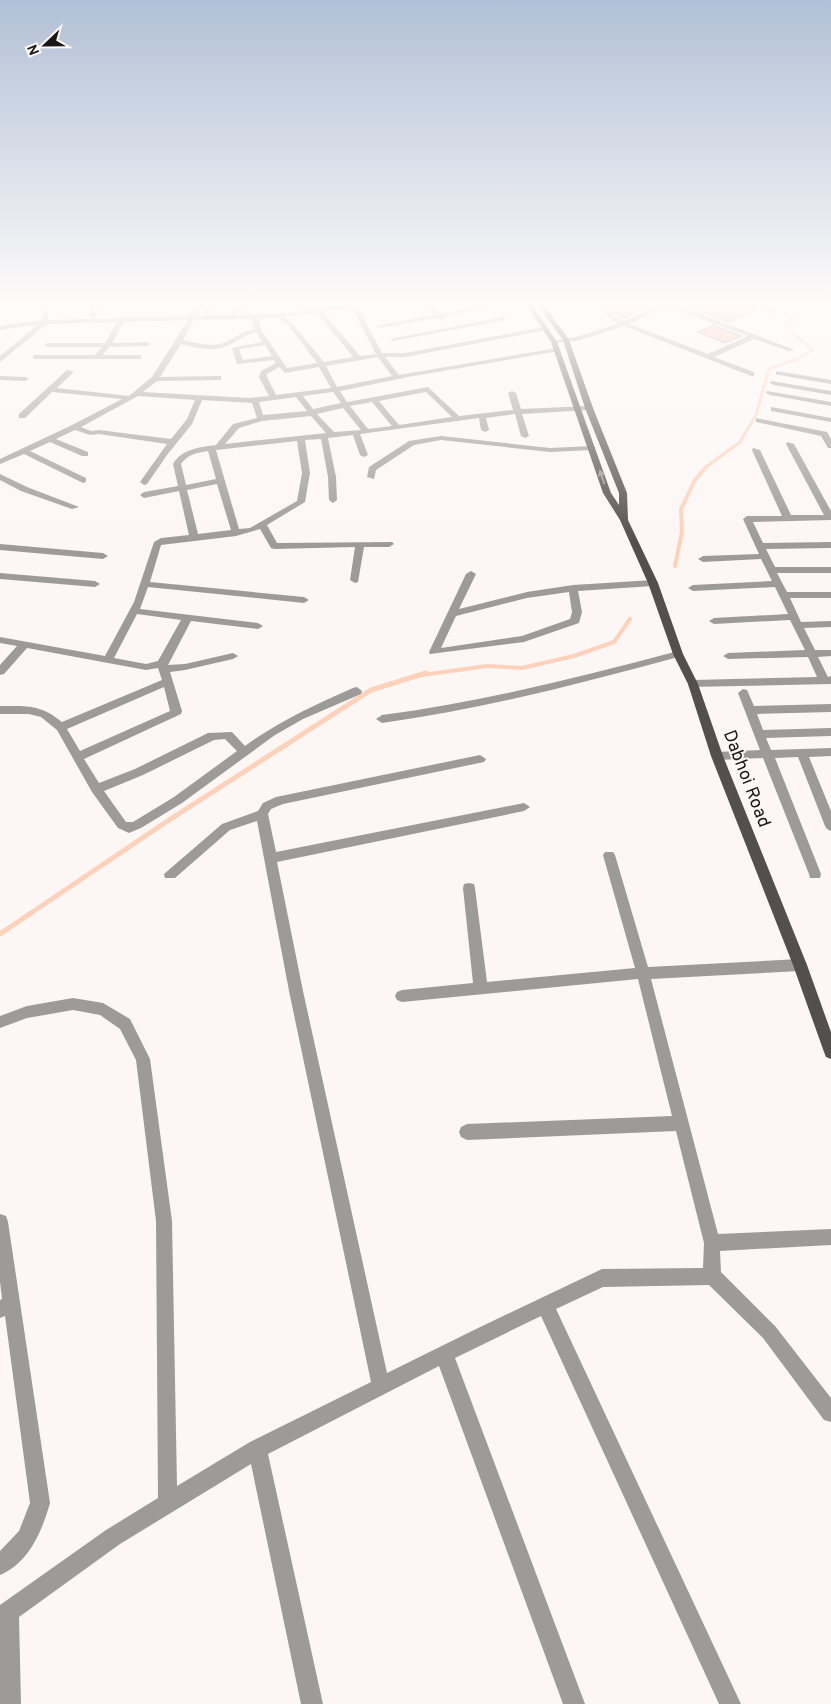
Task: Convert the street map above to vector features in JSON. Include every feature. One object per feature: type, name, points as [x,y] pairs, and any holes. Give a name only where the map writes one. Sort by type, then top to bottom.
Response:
[{"type":"main road","name":"Dabhoi Road","points":[[568,383],[607,493],[624,520],[653,583],[678,654],[694,684],[717,756],[800,965],[831,1052]]},
{"type":"main road","name":"Dabhoi Road","points":[[580,383],[623,494],[624,520]]},
{"type":"street","points":[[22,416],[59,383]]},
{"type":"street","points":[[0,462],[75,427],[133,396],[150,383]]},
{"type":"street","points":[[266,383],[274,398]]},
{"type":"street","points":[[331,383],[346,406],[367,432]]},
{"type":"street","points":[[52,390],[133,396],[253,400],[368,383]]},
{"type":"street","points":[[774,384],[831,393]]},
{"type":"street","points":[[194,537],[184,487],[177,464],[180,458],[193,452],[215,448],[314,412],[428,389],[456,417]]},
{"type":"street","points":[[512,393],[525,436]]},
{"type":"street","points":[[770,393],[831,404]]},
{"type":"street","points":[[299,394],[300,398],[314,412],[328,436],[333,500]]},
{"type":"street","points":[[144,482],[172,442],[188,426],[194,416],[199,398]]},
{"type":"street","points":[[253,400],[256,402],[259,416],[269,429]]},
{"type":"street","points":[[374,400],[398,428]]},
{"type":"street","points":[[215,448],[236,426],[269,429],[301,439],[398,428],[456,417],[589,408]]},
{"type":"street","points":[[774,409],[831,420]]},
{"type":"street","points":[[793,427],[803,414]]},
{"type":"street","points":[[482,416],[486,430]]},
{"type":"street","points":[[759,420],[824,434],[831,446]]},
{"type":"street","points":[[75,427],[90,433],[99,432],[172,442]]},
{"type":"street","points":[[820,445],[824,434],[831,427]]},
{"type":"street","points":[[356,433],[364,455]]},
{"type":"street","points":[[371,477],[372,468],[412,443],[441,438],[550,450],[592,448]]},
{"type":"street","points":[[50,439],[85,454]]},
{"type":"street","points":[[108,660],[134,610],[158,544],[167,539],[252,530],[301,502],[306,473],[301,439]]},
{"type":"street","points":[[790,444],[831,517],[747,519],[810,653],[828,680]]},
{"type":"street","points":[[215,448],[220,481],[236,533]]},
{"type":"street","points":[[756,450],[788,518]]},
{"type":"street","points":[[24,451],[83,480]]},
{"type":"street","points":[[0,477],[24,489],[75,507]]},
{"type":"street","points":[[144,495],[220,481]]},
{"type":"street","points":[[262,524],[274,546],[389,544]]},
{"type":"street","points":[[355,580],[360,545]]},
{"type":"street","points":[[760,546],[831,545]]},
{"type":"street","points":[[0,547],[103,556]]},
{"type":"street","points":[[703,559],[765,556]]},
{"type":"street","points":[[771,570],[831,570]]},
{"type":"street","points":[[471,574],[434,652],[524,639],[575,621],[577,612],[573,588]]},
{"type":"street","points":[[0,576],[95,584]]},
{"type":"street","points":[[452,614],[527,596],[573,588],[653,583]]},
{"type":"street","points":[[144,584],[304,600]]},
{"type":"street","points":[[693,588],[778,584]]},
{"type":"street","points":[[783,595],[831,595]]},
{"type":"street","points":[[134,610],[258,626]]},
{"type":"street","points":[[78,757],[177,711],[162,667],[188,618]]},
{"type":"street","points":[[714,621],[795,621],[831,624]]},
{"type":"street","points":[[2,642],[25,644],[146,668],[185,667],[234,656]]},
{"type":"street","points":[[0,672],[25,644]]},
{"type":"street","points":[[728,656],[831,653]]},
{"type":"street","points":[[382,719],[447,711],[588,678],[678,654]]},
{"type":"street","points":[[694,684],[828,680]]},
{"type":"street","points":[[61,727],[167,682]]},
{"type":"street","points":[[0,710],[29,710],[45,714],[61,727],[96,789],[122,826],[129,828],[178,800],[243,751],[299,716],[357,691]]},
{"type":"street","points":[[743,694],[765,754],[815,874]]},
{"type":"street","points":[[749,710],[831,708]]},
{"type":"street","points":[[758,734],[831,732]]},
{"type":"street","points":[[96,789],[139,772],[212,736],[228,735],[243,751]]},
{"type":"street","points":[[717,756],[831,752]]},
{"type":"street","points":[[802,753],[831,826]]},
{"type":"street","points":[[170,874],[226,828],[262,814],[267,806],[280,800],[480,759]]},
{"type":"street","points":[[271,858],[524,807]]},
{"type":"street","points":[[262,814],[296,991],[382,1386]]},
{"type":"street","points":[[609,856],[643,973],[712,1243],[712,1276],[769,1332],[831,1413]]},
{"type":"street","points":[[469,888],[481,988]]},
{"type":"street","points":[[402,996],[643,973],[800,965]]},
{"type":"street","points":[[0,1022],[27,1012],[73,1004],[103,1009],[125,1024],[143,1059],[164,1221],[168,1503]]},
{"type":"street","points":[[467,1132],[681,1122]]},
{"type":"street","points":[[0,1222],[6,1306],[40,1503],[34,1528],[18,1549],[0,1565]]},
{"type":"street","points":[[712,1243],[831,1237]]},
{"type":"street","points":[[10,1704],[4,1615],[114,1537],[168,1503],[257,1449],[444,1354],[602,1278],[712,1276]]},
{"type":"street","points":[[545,1305],[730,1704]]},
{"type":"street","points":[[444,1354],[574,1704]]},
{"type":"street","points":[[257,1449],[312,1704]]},
{"type":"waterway","points":[[706,467],[740,442],[756,415],[765,383]]},
{"type":"waterway","points":[[675,566],[682,532],[681,509],[695,480],[706,467]]},
{"type":"waterway","points":[[422,675],[487,666],[522,668],[574,656],[614,642],[630,619]]},
{"type":"waterway","points":[[0,934],[166,822],[371,690],[426,673]]}]
